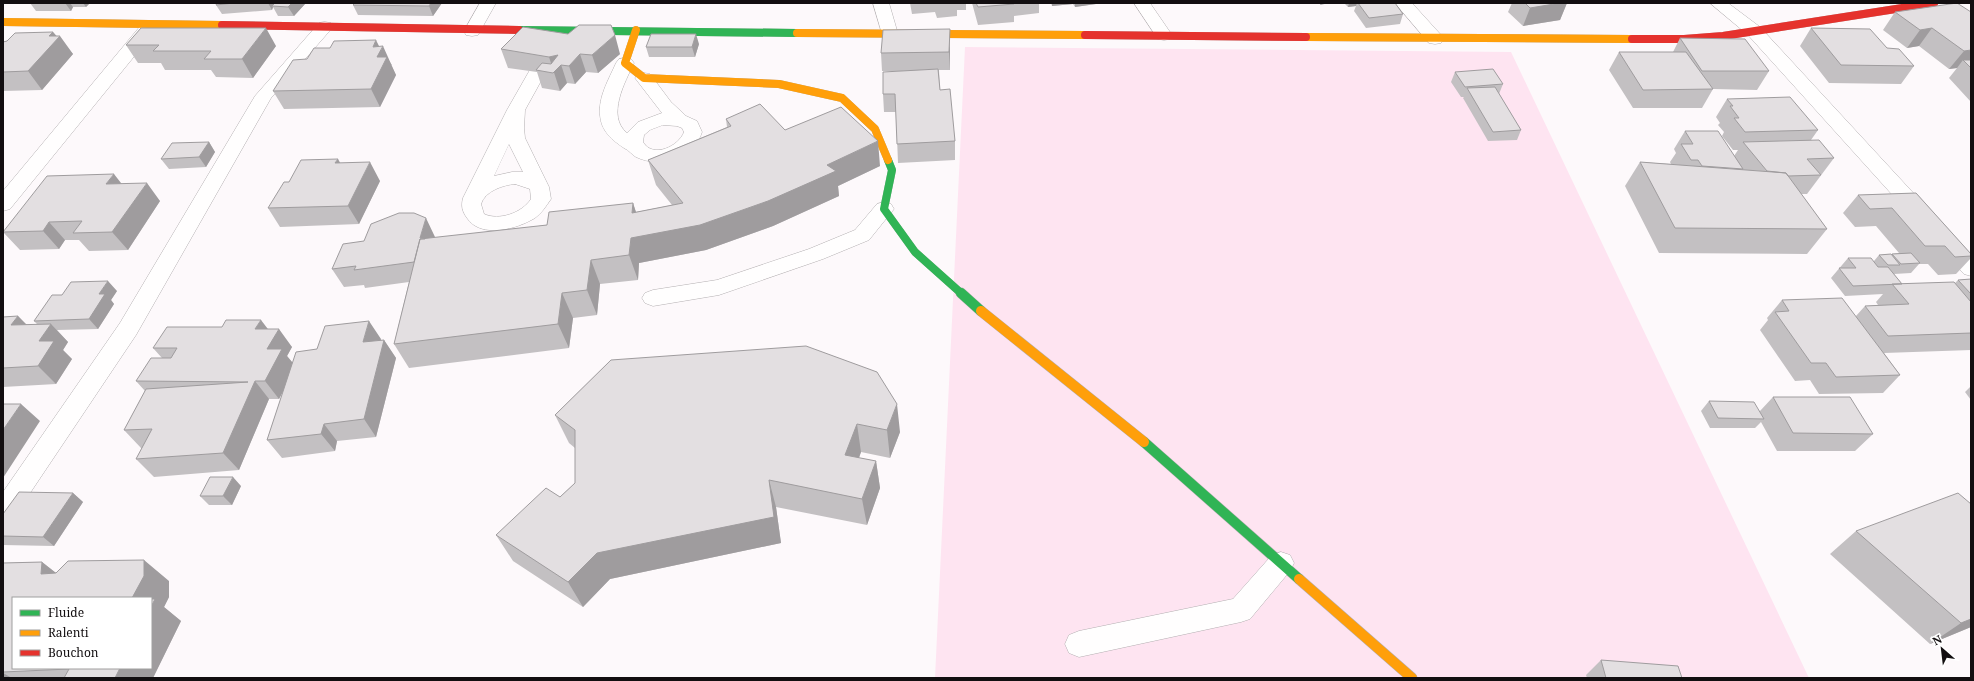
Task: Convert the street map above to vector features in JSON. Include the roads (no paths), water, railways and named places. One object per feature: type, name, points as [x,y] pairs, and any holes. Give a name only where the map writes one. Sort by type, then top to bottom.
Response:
[{"type":"street","points":[[472,31],[488,3]]},
{"type":"street","points":[[881,3],[890,34]]},
{"type":"street","points":[[1142,3],[1164,35]]},
{"type":"street","points":[[1403,3],[1435,39]]},
{"type":"street","points":[[1718,3],[1754,31],[1971,269]]},
{"type":"street","points":[[3,22],[472,31],[636,30],[1435,39],[1684,39],[1754,31],[1934,3]]},
{"type":"street","points":[[3,204],[152,24]]},
{"type":"street","points":[[3,512],[128,329],[264,96],[325,27]]},
{"type":"street","points":[[552,48],[562,30]]},
{"type":"street","points":[[636,30],[625,63],[612,91],[608,110],[614,130],[641,152],[654,155],[669,154],[679,151],[692,140],[694,134],[688,123],[680,120],[663,119],[646,125],[635,136],[634,142],[636,147]]},
{"type":"street","points":[[625,63],[644,78],[665,106],[680,120]]},
{"type":"street","points":[[516,110],[515,136],[541,190],[538,204],[522,217],[510,222],[487,222],[478,219],[473,213],[471,206],[473,198],[516,110],[537,72]]},
{"type":"street","points":[[644,78],[779,84],[842,98],[875,129],[892,170],[884,209],[862,235],[816,254],[719,287],[653,298]]},
{"type":"street","points":[[473,198],[481,190],[501,180],[522,178],[538,185]]},
{"type":"street","points":[[884,209],[920,257],[973,304],[1149,446],[1412,678]]},
{"type":"street","points":[[1079,644],[1241,610],[1281,563]]}]
